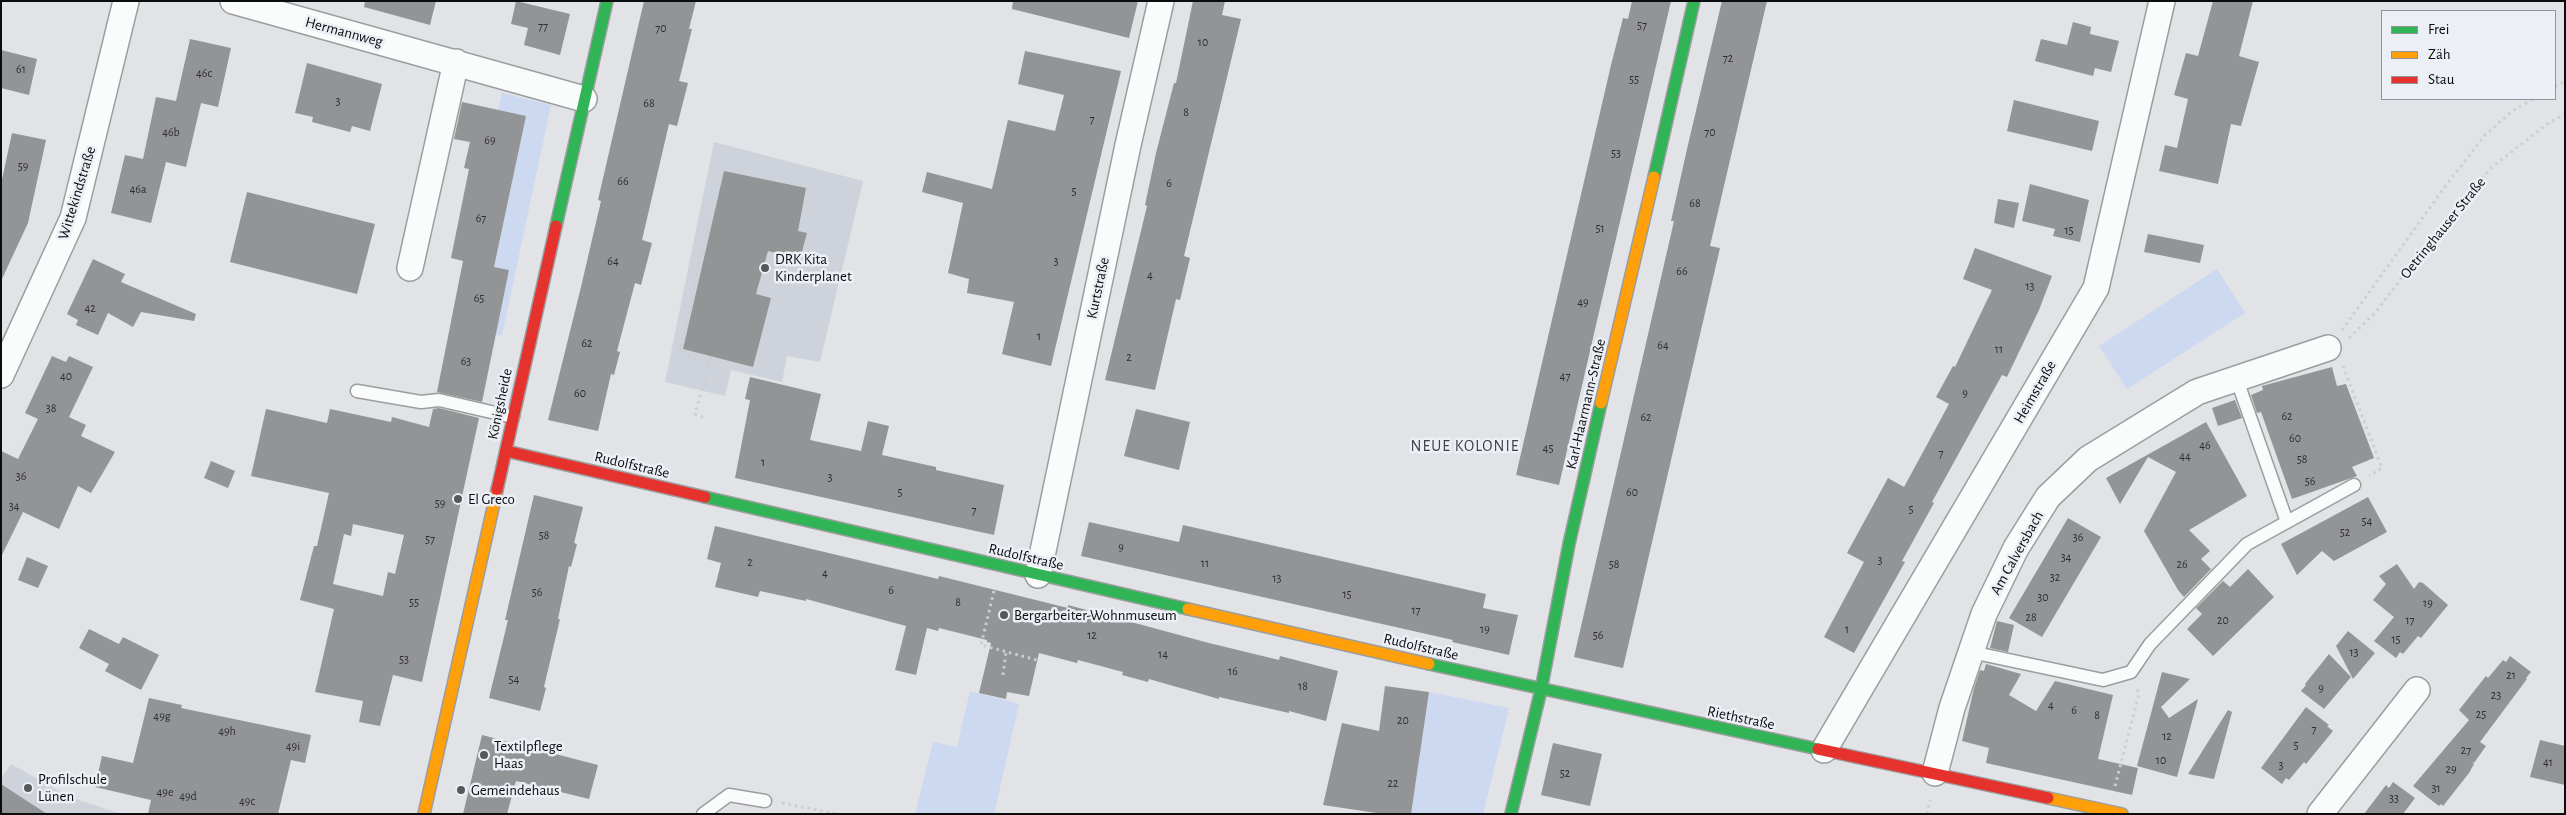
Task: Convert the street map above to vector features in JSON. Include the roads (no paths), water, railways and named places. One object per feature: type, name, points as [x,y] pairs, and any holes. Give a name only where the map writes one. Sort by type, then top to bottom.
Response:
[{"type":"street","name":"Wittekindstraße","points":[[1,375],[56,260],[73,218],[126,1]]},
{"type":"street","name":"Hermannweg","points":[[233,1],[584,99]]},
{"type":"street","name":"Königsheide","points":[[424,814],[607,1]]},
{"type":"street","name":"Kurtstraße","points":[[1038,574],[1128,146],[1161,1]]},
{"type":"street","name":"Karl-Haarmann-Straße","points":[[1510,814],[1541,690],[1569,544],[1694,1]]},
{"type":"street","name":"Heimstraße","points":[[1824,750],[2096,288],[2162,1]]},
{"type":"street","points":[[410,268],[456,62]]},
{"type":"street","name":"Am Calversbach","points":[[1935,773],[1952,708],[1984,614],[2016,548],[2048,497],[2088,460],[2197,392],[2328,348]]},
{"type":"street","name":"Rudolfstraße","points":[[506,451],[1541,690]]},
{"type":"street","name":"Riethstraße","points":[[1541,690],[2122,814]]},
{"type":"street","points":[[2320,814],[2417,690]]},
{"type":"lane","points":[[2237,380],[2287,522]]},
{"type":"lane","points":[[357,390],[421,402],[439,400],[513,417]]},
{"type":"lane","points":[[1971,652],[2103,680],[2131,672],[2150,644],[2247,544],[2354,484]]},
{"type":"lane","points":[[702,814],[729,795],[765,801]]},
{"type":"place","name":"DRK Kita Kinderplanet","points":[[765,268]]},
{"type":"place","name":"El Greco","points":[[458,499]]},
{"type":"place","name":"Bergarbeiter-Wohnmuseum","points":[[1004,615]]},
{"type":"place","name":"Textilpflege Haas","points":[[484,755]]},
{"type":"place","name":"Profilschule Lünen","points":[[28,788]]},
{"type":"place","name":"Gemeindehaus","points":[[461,790]]},
{"type":"district","name":"NEUE KOLONIE","points":[[1465,446]]}]
